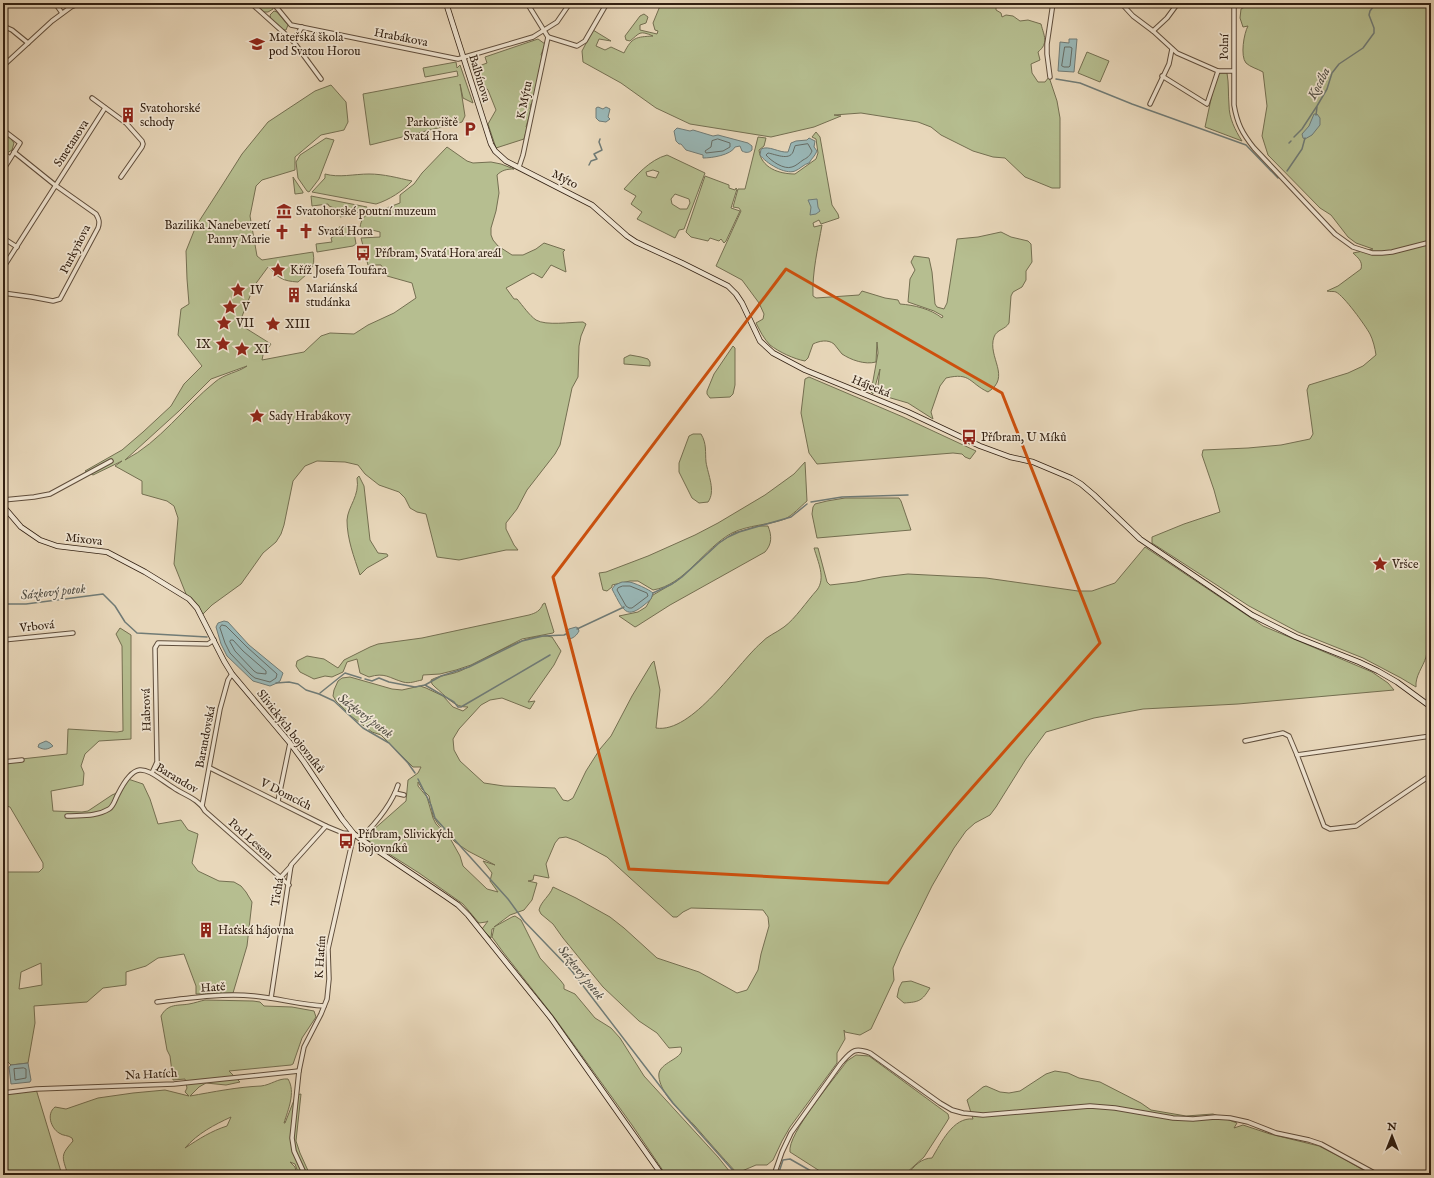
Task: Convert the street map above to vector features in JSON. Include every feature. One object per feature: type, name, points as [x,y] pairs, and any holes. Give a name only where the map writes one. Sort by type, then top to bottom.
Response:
[{"type":"main road","name":"Balbínova","points":[[446,3],[491,144],[500,156]]},
{"type":"main road","name":"Mýto","points":[[500,156],[584,200],[597,208],[616,226]]},
{"type":"main road","name":"Hájecká","points":[[616,226],[636,242],[682,262],[728,286],[736,294],[742,304],[760,342],[773,353],[805,370],[890,404],[980,446],[1010,457],[1033,462],[1071,478],[1094,495],[1140,539],[1252,615],[1296,637],[1359,662],[1397,682],[1431,707]]},
{"type":"main road","name":"Mixova","points":[[3,506],[27,531],[48,543],[66,548],[98,550],[115,556],[189,599],[194,603],[202,617]]},
{"type":"main road","name":"Slivických bojovníků","points":[[202,617],[232,674],[290,743],[354,834],[458,905],[468,915],[551,1018],[662,1175]]},
{"type":"street","points":[[55,3],[62,13]]},
{"type":"street","points":[[3,66],[62,13],[80,3]]},
{"type":"street","points":[[246,3],[254,4],[293,41],[321,79]]},
{"type":"street","name":"Hrabákova","points":[[273,3],[292,25],[458,59],[464,58]]},
{"type":"street","points":[[527,3],[548,37],[574,46],[580,46],[585,41],[607,3]]},
{"type":"street","points":[[464,58],[533,36],[557,22],[570,3]]},
{"type":"street","points":[[1050,77],[1047,49],[1053,3]]},
{"type":"street","points":[[1121,3],[1133,16],[1153,31],[1172,49],[1218,71],[1233,71]]},
{"type":"street","points":[[1153,31],[1167,18],[1178,3]]},
{"type":"street","name":"Polní","points":[[1234,3],[1233,91],[1236,120],[1243,134],[1259,154],[1344,241],[1362,251],[1372,253],[1392,252],[1431,242]]},
{"type":"street","points":[[3,26],[12,30],[28,43]]},
{"type":"street","points":[[293,41],[302,27]]},
{"type":"street","name":"K Mýtu","points":[[519,167],[548,37]]},
{"type":"street","points":[[1150,104],[1169,64],[1172,49]]},
{"type":"street","points":[[1162,76],[1207,104],[1218,71]]},
{"type":"street","points":[[92,98],[126,123],[142,141],[143,144],[121,177]]},
{"type":"street","name":"Smetanova","points":[[3,268],[105,108]]},
{"type":"street","points":[[3,130],[20,143],[3,170]]},
{"type":"street","name":"Purkyňova","points":[[3,293],[54,301],[60,299],[98,228],[99,221],[96,214],[14,152]]},
{"type":"street","points":[[3,153],[10,158]]},
{"type":"street","points":[[3,238],[17,247]]},
{"type":"street","points":[[3,500],[50,494],[111,461]]},
{"type":"street","name":"Vrbová","points":[[3,640],[73,633]]},
{"type":"street","name":"Habrová","points":[[152,773],[157,762],[156,645],[160,643],[208,644],[214,640]]},
{"type":"street","name":"Barandovská","points":[[202,806],[220,709],[228,680],[232,674]]},
{"type":"street","points":[[1245,741],[1283,734],[1287,734],[1289,736],[1324,826],[1330,829],[1356,826],[1431,775]]},
{"type":"street","points":[[1297,755],[1431,736]]},
{"type":"street","points":[[278,801],[290,743]]},
{"type":"street","points":[[3,762],[22,760]]},
{"type":"street","name":"V Domcích","points":[[210,768],[326,826],[343,833],[354,834]]},
{"type":"street","name":"Barandov","points":[[67,816],[100,814],[110,809],[131,773],[141,770],[152,773],[202,806]]},
{"type":"street","points":[[360,839],[372,827],[395,793],[398,785]]},
{"type":"street","points":[[395,793],[404,796]]},
{"type":"street","name":"Pod Lesem","points":[[202,806],[205,811],[289,885]]},
{"type":"street","name":"Tichá","points":[[271,998],[291,865],[326,826]]},
{"type":"street","name":"K Hatím","points":[[305,1175],[294,1151],[292,1138],[299,1071],[304,1047],[327,999],[329,985],[328,949],[354,834]]},
{"type":"street","points":[[280,878],[291,865]]},
{"type":"street","name":"Hatě","points":[[157,1002],[231,995],[271,998]]},
{"type":"street","points":[[271,998],[308,1005],[324,1006]]},
{"type":"street","points":[[774,1175],[782,1152],[791,1133],[841,1063],[855,1050],[861,1050],[870,1053],[940,1103],[952,1110],[963,1113],[984,1115],[1090,1106],[1115,1108],[1173,1118],[1230,1118],[1248,1122],[1276,1133],[1322,1144],[1378,1175]]},
{"type":"street","name":"Na Hatích","points":[[3,1093],[36,1089],[174,1084],[299,1071]]},
{"type":"highlighted area","points":[[786,269],[1002,393],[1100,643],[888,883],[629,869],[553,577]]},
{"type":"green space","points":[[263,3],[270,4],[273,9],[268,12],[262,12],[259,5]]},
{"type":"green space","points":[[666,3],[996,3],[996,10],[1001,13],[1002,17],[1006,15],[1013,16],[1020,21],[1028,20],[1041,24],[1045,42],[1044,46],[1038,52],[1040,60],[1031,64],[1032,73],[1038,82],[1045,82],[1049,77],[1057,101],[1060,118],[1060,188],[1052,188],[1025,177],[1005,158],[993,157],[973,151],[941,135],[931,127],[918,122],[861,113],[834,115],[841,116],[814,127],[771,137],[690,124],[656,108],[621,83],[583,62],[582,51],[593,30],[611,41],[599,39],[596,46],[605,50],[611,47],[624,53],[635,39],[653,36],[640,33],[630,41],[626,40],[625,36],[640,16],[644,14],[648,17],[646,23],[640,25],[640,30],[657,34],[658,31],[655,30],[653,23],[660,6]]},
{"type":"green space","points":[[1252,3],[1431,3],[1431,629],[1429,631],[1426,657],[1418,675],[1416,687],[1363,658],[1298,632],[1249,606],[1152,543],[1152,537],[1220,512],[1202,455],[1203,450],[1281,445],[1310,439],[1313,434],[1307,390],[1309,385],[1348,373],[1363,366],[1376,355],[1374,344],[1364,324],[1340,295],[1335,292],[1327,291],[1338,286],[1361,269],[1361,262],[1353,253],[1373,249],[1356,243],[1348,237],[1331,215],[1320,208],[1268,155],[1262,136],[1267,106],[1263,72],[1246,63],[1243,55],[1244,39],[1248,26],[1243,27],[1240,18],[1241,9]]},
{"type":"green space","points":[[274,11],[277,12],[288,25],[286,30],[283,30],[271,20],[270,15]]},
{"type":"green space","points":[[538,39],[545,44],[541,55],[533,103],[531,104],[524,139],[496,148],[488,124],[496,110],[488,90],[478,79],[472,61],[476,60],[479,66],[487,63],[485,57]]},
{"type":"green space","points":[[1087,52],[1109,61],[1100,82],[1078,73]]},
{"type":"green space","points":[[456,62],[457,68],[460,65],[473,103],[463,98],[460,84],[465,116],[462,122],[370,145],[363,94],[458,76],[457,71],[425,77],[423,68]]},
{"type":"green space","points":[[1219,73],[1227,73],[1230,115],[1242,141],[1205,127],[1213,90]]},
{"type":"green space","points":[[331,85],[346,102],[348,122],[344,130],[321,135],[295,157],[295,170],[262,180],[256,186],[250,216],[257,256],[262,260],[313,252],[314,258],[311,269],[298,282],[288,281],[281,278],[268,267],[254,286],[239,324],[271,344],[263,355],[262,360],[304,352],[321,336],[330,333],[354,334],[368,325],[394,313],[416,298],[412,283],[387,276],[381,265],[368,265],[361,238],[380,237],[380,232],[372,230],[360,231],[361,224],[365,216],[400,203],[400,195],[414,184],[422,173],[447,147],[467,161],[473,163],[491,162],[514,169],[505,170],[497,175],[499,193],[491,228],[491,235],[498,246],[512,255],[523,255],[536,249],[544,243],[565,250],[563,252],[566,272],[551,265],[542,278],[533,273],[506,288],[514,299],[517,299],[528,313],[540,322],[583,322],[586,324],[579,346],[578,377],[572,388],[560,445],[555,454],[527,490],[517,509],[506,523],[506,529],[518,550],[506,550],[459,560],[437,557],[426,514],[417,512],[410,508],[405,498],[399,492],[379,485],[365,474],[358,465],[345,462],[317,461],[305,466],[293,481],[284,525],[276,542],[263,553],[241,584],[212,605],[202,615],[194,602],[186,594],[174,564],[178,518],[174,506],[167,501],[142,494],[142,481],[115,466],[122,461],[93,475],[85,471],[122,450],[143,432],[171,406],[184,384],[202,366],[178,335],[181,309],[189,304],[186,251],[196,226],[242,154],[268,122],[315,91]],"holes":[[[247,366],[215,382],[161,434],[138,453],[125,460],[179,411],[211,379]]]},
{"type":"green space","points":[[3,132],[9,136],[14,143],[12,150],[7,153],[3,152]]},
{"type":"green space","points":[[816,132],[820,137],[832,205],[839,218],[821,224],[819,220],[813,223],[814,227],[822,225],[813,278],[813,296],[816,298],[859,295],[862,291],[885,298],[898,300],[900,304],[922,308],[933,312],[942,318],[943,316],[934,311],[908,302],[910,279],[915,270],[911,262],[914,256],[929,258],[935,304],[937,307],[944,309],[947,303],[957,239],[978,237],[1001,232],[1011,237],[1028,241],[1031,244],[1032,262],[1026,271],[1026,280],[1022,287],[1013,292],[1011,296],[1009,323],[997,332],[994,337],[993,352],[999,373],[995,386],[988,392],[965,377],[960,376],[946,378],[940,386],[931,412],[933,419],[908,403],[877,394],[880,369],[873,394],[871,392],[878,353],[877,342],[876,362],[872,363],[850,358],[842,354],[832,342],[826,341],[813,344],[808,358],[805,361],[787,355],[770,345],[762,335],[756,323],[763,319],[764,314],[759,303],[742,280],[716,266],[741,211],[739,208],[733,207],[738,189],[745,189],[758,137],[766,138],[764,146],[759,150],[760,156],[767,166],[783,173],[795,174],[816,159],[818,153],[816,139],[812,137]]},
{"type":"green space","points":[[326,138],[334,140],[319,179],[309,192],[298,178],[296,162],[300,155]]},
{"type":"green space","points":[[667,155],[705,173],[684,229],[679,230],[675,238],[637,219],[642,212],[631,204],[636,196],[624,189],[643,169],[660,157]],"holes":[[[653,170],[659,172],[656,178],[647,176],[646,172]],[[675,194],[689,199],[690,203],[687,209],[680,209],[672,204],[671,199]]]},
{"type":"green space","points":[[325,174],[341,176],[375,174],[412,181],[396,195],[376,204],[312,192],[325,178]]},
{"type":"green space","points":[[705,176],[729,185],[729,188],[735,190],[736,188],[737,189],[731,208],[740,211],[724,243],[721,239],[719,241],[710,238],[708,241],[691,237],[686,232]]},
{"type":"green space","points":[[293,177],[303,192],[303,193],[295,194]]},
{"type":"green space","points":[[311,196],[367,207],[367,209],[340,217],[339,213],[328,204],[312,206]]},
{"type":"green space","points":[[352,225],[356,244],[353,246],[317,252],[316,244],[332,242],[331,238],[338,234],[339,227]]},
{"type":"green space","points":[[733,346],[735,348],[735,385],[733,394],[730,397],[710,398],[707,391],[714,374]]},
{"type":"green space","points":[[630,355],[648,359],[650,366],[624,364],[624,358]]},
{"type":"green space","points":[[809,377],[903,417],[976,451],[970,459],[962,454],[953,453],[817,464],[809,453],[801,413],[805,379]]},
{"type":"green space","points":[[693,434],[701,434],[705,445],[706,462],[711,483],[711,493],[708,502],[699,503],[692,498],[679,472],[679,463],[689,436]]},
{"type":"green space","points":[[805,462],[807,501],[785,519],[745,528],[732,533],[712,548],[685,574],[664,587],[653,590],[638,581],[630,581],[612,585],[612,587],[607,591],[603,590],[599,573],[606,572],[648,556],[718,523],[765,495],[794,474]]},
{"type":"green space","points":[[359,476],[364,486],[370,540],[378,553],[387,554],[388,556],[367,568],[360,575],[353,555],[347,527],[349,510],[357,490],[357,478]]},
{"type":"green space","points":[[845,498],[899,498],[911,530],[817,538],[812,514],[815,504]]},
{"type":"green space","points":[[758,526],[768,526],[771,537],[770,543],[765,552],[670,605],[635,627],[619,616],[638,612],[646,607],[653,595],[677,581],[719,543],[734,533]]},
{"type":"green space","points":[[1145,547],[1263,626],[1372,672],[1388,683],[1394,690],[1238,704],[1143,709],[1094,718],[1046,732],[1026,759],[990,815],[975,823],[966,831],[954,848],[932,886],[901,949],[893,968],[894,980],[871,1029],[860,1035],[845,1032],[844,1030],[845,1039],[837,1053],[837,1063],[790,1127],[773,1160],[767,1165],[756,1165],[736,1172],[674,1105],[662,1087],[659,1080],[659,1073],[664,1065],[680,1054],[682,1051],[681,1047],[669,1048],[657,1033],[639,1021],[603,987],[553,924],[541,914],[539,910],[553,887],[610,917],[657,958],[699,972],[737,993],[747,990],[758,970],[769,926],[768,917],[763,910],[691,908],[677,917],[673,917],[607,857],[577,841],[566,837],[559,838],[555,843],[546,864],[549,878],[534,875],[533,880],[528,881],[537,883],[532,900],[524,910],[510,915],[494,927],[515,916],[521,920],[540,958],[561,981],[564,985],[564,989],[575,994],[595,1018],[611,1028],[620,1038],[644,1076],[718,1157],[731,1175],[666,1175],[554,1017],[492,937],[494,928],[492,929],[491,938],[482,929],[488,921],[479,923],[463,904],[419,873],[364,838],[406,801],[408,780],[418,773],[421,767],[413,767],[381,735],[372,732],[351,716],[336,701],[333,696],[334,690],[338,681],[342,678],[350,677],[392,689],[402,690],[420,686],[443,696],[453,707],[463,711],[468,707],[463,707],[454,703],[432,684],[431,680],[460,671],[519,642],[542,636],[552,637],[561,651],[554,665],[528,702],[535,701],[530,709],[502,698],[490,700],[481,705],[459,729],[453,739],[454,750],[460,761],[484,783],[504,786],[555,788],[563,800],[568,801],[573,798],[586,771],[600,749],[611,736],[632,696],[652,663],[654,661],[660,690],[656,728],[670,727],[684,720],[713,696],[751,653],[769,636],[784,627],[817,590],[820,585],[821,575],[814,548],[818,548],[827,582],[830,585],[908,574],[986,578],[1078,591],[1092,591],[1115,583]],"holes":[[[418,782],[429,796],[433,816],[438,824],[455,842],[468,851],[495,865],[483,861],[492,873],[490,881],[498,892],[487,889],[463,866],[460,856],[451,840],[436,824],[433,818],[427,797],[418,786]]]},
{"type":"green space","points":[[545,603],[554,632],[553,633],[522,639],[471,665],[440,674],[423,675],[422,680],[408,683],[383,675],[369,677],[360,673],[357,659],[347,662],[343,672],[332,677],[325,676],[314,679],[300,672],[296,666],[297,661],[307,656],[324,659],[338,668],[344,660],[378,644],[422,638],[529,615],[538,611]]},
{"type":"green space","points":[[120,628],[131,635],[131,739],[99,741],[85,754],[81,766],[84,773],[83,785],[51,791],[53,811],[88,811],[119,792],[128,779],[143,784],[150,799],[158,824],[181,820],[188,830],[198,834],[192,863],[198,871],[219,881],[234,882],[241,886],[246,892],[252,902],[247,946],[233,993],[196,994],[196,986],[184,954],[158,958],[146,966],[126,972],[126,985],[103,988],[87,1002],[34,1006],[35,1023],[28,1063],[11,1065],[3,1057],[3,872],[39,872],[43,868],[43,863],[10,807],[3,805],[3,761],[67,754],[68,729],[117,732],[123,731],[122,646],[116,634]],"holes":[[[41,963],[42,985],[19,989],[21,972]]]},
{"type":"green space","points":[[911,981],[930,988],[925,996],[920,1000],[904,1003],[897,997],[899,988],[902,982]]},
{"type":"green space","points":[[205,1000],[253,1001],[260,1002],[264,1006],[292,1007],[314,1011],[316,1017],[302,1038],[293,1064],[229,1071],[240,1082],[226,1085],[206,1083],[199,1087],[190,1096],[261,1086],[288,1079],[291,1095],[284,1123],[296,1095],[301,1094],[296,1141],[310,1175],[299,1175],[295,1164],[290,1162],[295,1167],[297,1175],[246,1175],[248,1172],[234,1175],[68,1175],[63,1156],[73,1141],[69,1136],[56,1131],[50,1117],[52,1110],[55,1107],[66,1109],[98,1098],[133,1093],[165,1090],[189,1096],[185,1092],[187,1088],[185,1079],[173,1080],[170,1056],[167,1050],[161,1016],[170,1007]],"holes":[[[231,1117],[227,1126],[200,1138],[185,1148],[212,1126]]]},
{"type":"green space","points":[[856,1055],[869,1056],[948,1114],[949,1118],[924,1157],[904,1175],[826,1175],[790,1152],[791,1144],[796,1133],[813,1106],[847,1061]]},
{"type":"green space","points":[[1055,1071],[1100,1082],[1141,1103],[1151,1110],[1186,1116],[1213,1114],[1237,1123],[1234,1128],[1243,1125],[1270,1134],[1319,1146],[1372,1175],[999,1175],[997,1171],[977,1172],[977,1175],[908,1175],[918,1163],[925,1159],[932,1158],[948,1132],[959,1122],[966,1119],[973,1119],[967,1100],[983,1087],[986,1086],[1000,1092],[1009,1093],[1020,1091],[1046,1074]]},
{"type":"green space","points":[[36,1089],[62,1175],[3,1175],[3,1093]]},
{"type":"water","points":[[1069,39],[1077,39],[1074,72],[1058,71],[1060,42],[1069,43]]},
{"type":"water","points":[[598,107],[603,109],[606,107],[610,109],[608,117],[610,119],[606,122],[599,121],[596,118],[596,108]]},
{"type":"water","points":[[1314,114],[1317,114],[1320,118],[1320,125],[1312,135],[1305,139],[1303,138],[1302,134],[1309,126]]},
{"type":"water","points":[[677,128],[690,131],[693,130],[713,136],[718,135],[748,143],[752,146],[752,150],[749,152],[743,152],[740,146],[735,147],[730,152],[721,156],[703,158],[703,155],[686,150],[676,141],[674,131]]},
{"type":"water","points":[[809,138],[815,141],[814,147],[817,151],[809,163],[795,171],[791,172],[776,168],[760,155],[761,149],[764,148],[788,152],[791,143],[807,140]]},
{"type":"water","points":[[817,199],[820,211],[816,214],[810,215],[811,207],[808,200]]},
{"type":"water","points":[[622,582],[631,582],[649,590],[653,593],[651,599],[637,610],[627,612],[620,604],[612,589],[615,585]]},
{"type":"water","points":[[224,621],[228,622],[249,645],[283,673],[280,681],[270,686],[253,681],[227,656],[221,644],[216,627],[218,623]]},
{"type":"water","points":[[576,627],[579,631],[573,638],[568,639],[566,631]]},
{"type":"water","points":[[46,741],[53,746],[46,749],[38,747],[39,744]]},
{"type":"water","points":[[28,1063],[31,1080],[30,1082],[11,1084],[9,1067],[11,1065]]},
{"type":"waterway","name":"Kocába","points":[[1294,137],[1302,129],[1317,106],[1327,89],[1332,73],[1339,64],[1363,48],[1374,33],[1374,28],[1369,15],[1376,3]]},
{"type":"waterway","points":[[1056,79],[1080,83],[1132,104],[1246,145],[1278,178]]},
{"type":"waterway","name":"Kocába","points":[[1316,115],[1317,107]]},
{"type":"waterway","points":[[1287,171],[1302,149],[1305,138]]},
{"type":"waterway","points":[[589,165],[591,161],[597,159],[594,154],[602,150],[599,142],[600,139]]},
{"type":"waterway","points":[[811,502],[842,497],[908,495]]},
{"type":"waterway","points":[[653,593],[672,584],[682,577],[719,543],[728,537],[739,532],[791,517],[807,504]]},
{"type":"waterway","name":"Sázkový potok","points":[[3,604],[26,604],[103,594],[115,606],[125,622],[137,633],[207,637]]},
{"type":"waterway","points":[[577,629],[624,607]]},
{"type":"waterway","points":[[365,679],[372,681],[379,678],[389,682],[415,687],[425,685],[441,676],[469,667],[522,641],[543,636],[564,635],[568,633]]},
{"type":"waterway","points":[[425,685],[454,702],[458,707],[461,707],[550,655]]},
{"type":"waterway","points":[[320,693],[345,673],[361,678]]},
{"type":"waterway","name":"Sázkový potok","points":[[276,683],[289,682],[298,684],[306,690],[334,701],[363,728],[389,743],[408,763],[415,773]]},
{"type":"waterway","name":"Sázkový potok","points":[[418,779],[431,805],[435,818],[508,899],[524,921],[571,970],[673,1103],[737,1175]]},
{"type":"waterway","name":"Sázkový potok","points":[[778,1175],[783,1160],[790,1159],[818,1175]]},
{"type":"place","name":"Mateřská škola pod Svatou Horou","points":[[257,44]]},
{"type":"place","name":"Svatohorské schody","points":[[128,115]]},
{"type":"place","name":"Parkoviště Svatá Hora","points":[[470,129]]},
{"type":"place","name":"Svatohorské poutní muzeum","points":[[284,211]]},
{"type":"place","name":"Svatá Hora","points":[[306,231]]},
{"type":"place","name":"Bazilika Nanebevzetí Panny Marie","points":[[282,232]]},
{"type":"place","name":"Příbram, Svatá Hora areál","points":[[363,253]]},
{"type":"place","name":"Kříž Josefa Toufara","points":[[278,270]]},
{"type":"place","name":"IV","points":[[238,290]]},
{"type":"place","name":"Mariánská studánka","points":[[294,295]]},
{"type":"place","name":"V","points":[[230,307]]},
{"type":"place","name":"VII","points":[[224,323]]},
{"type":"place","name":"XIII","points":[[273,324]]},
{"type":"place","name":"IX","points":[[223,344]]},
{"type":"place","name":"XI","points":[[242,349]]},
{"type":"place","name":"Sady Hrabákovy","points":[[257,416]]},
{"type":"place","name":"Příbram, U Míků","points":[[969,437]]},
{"type":"place","name":"Vršce","points":[[1380,564]]},
{"type":"place","name":"Příbram, Slivických bojovníků","points":[[346,841]]},
{"type":"place","name":"Haťská hájovna","points":[[206,930]]}]
